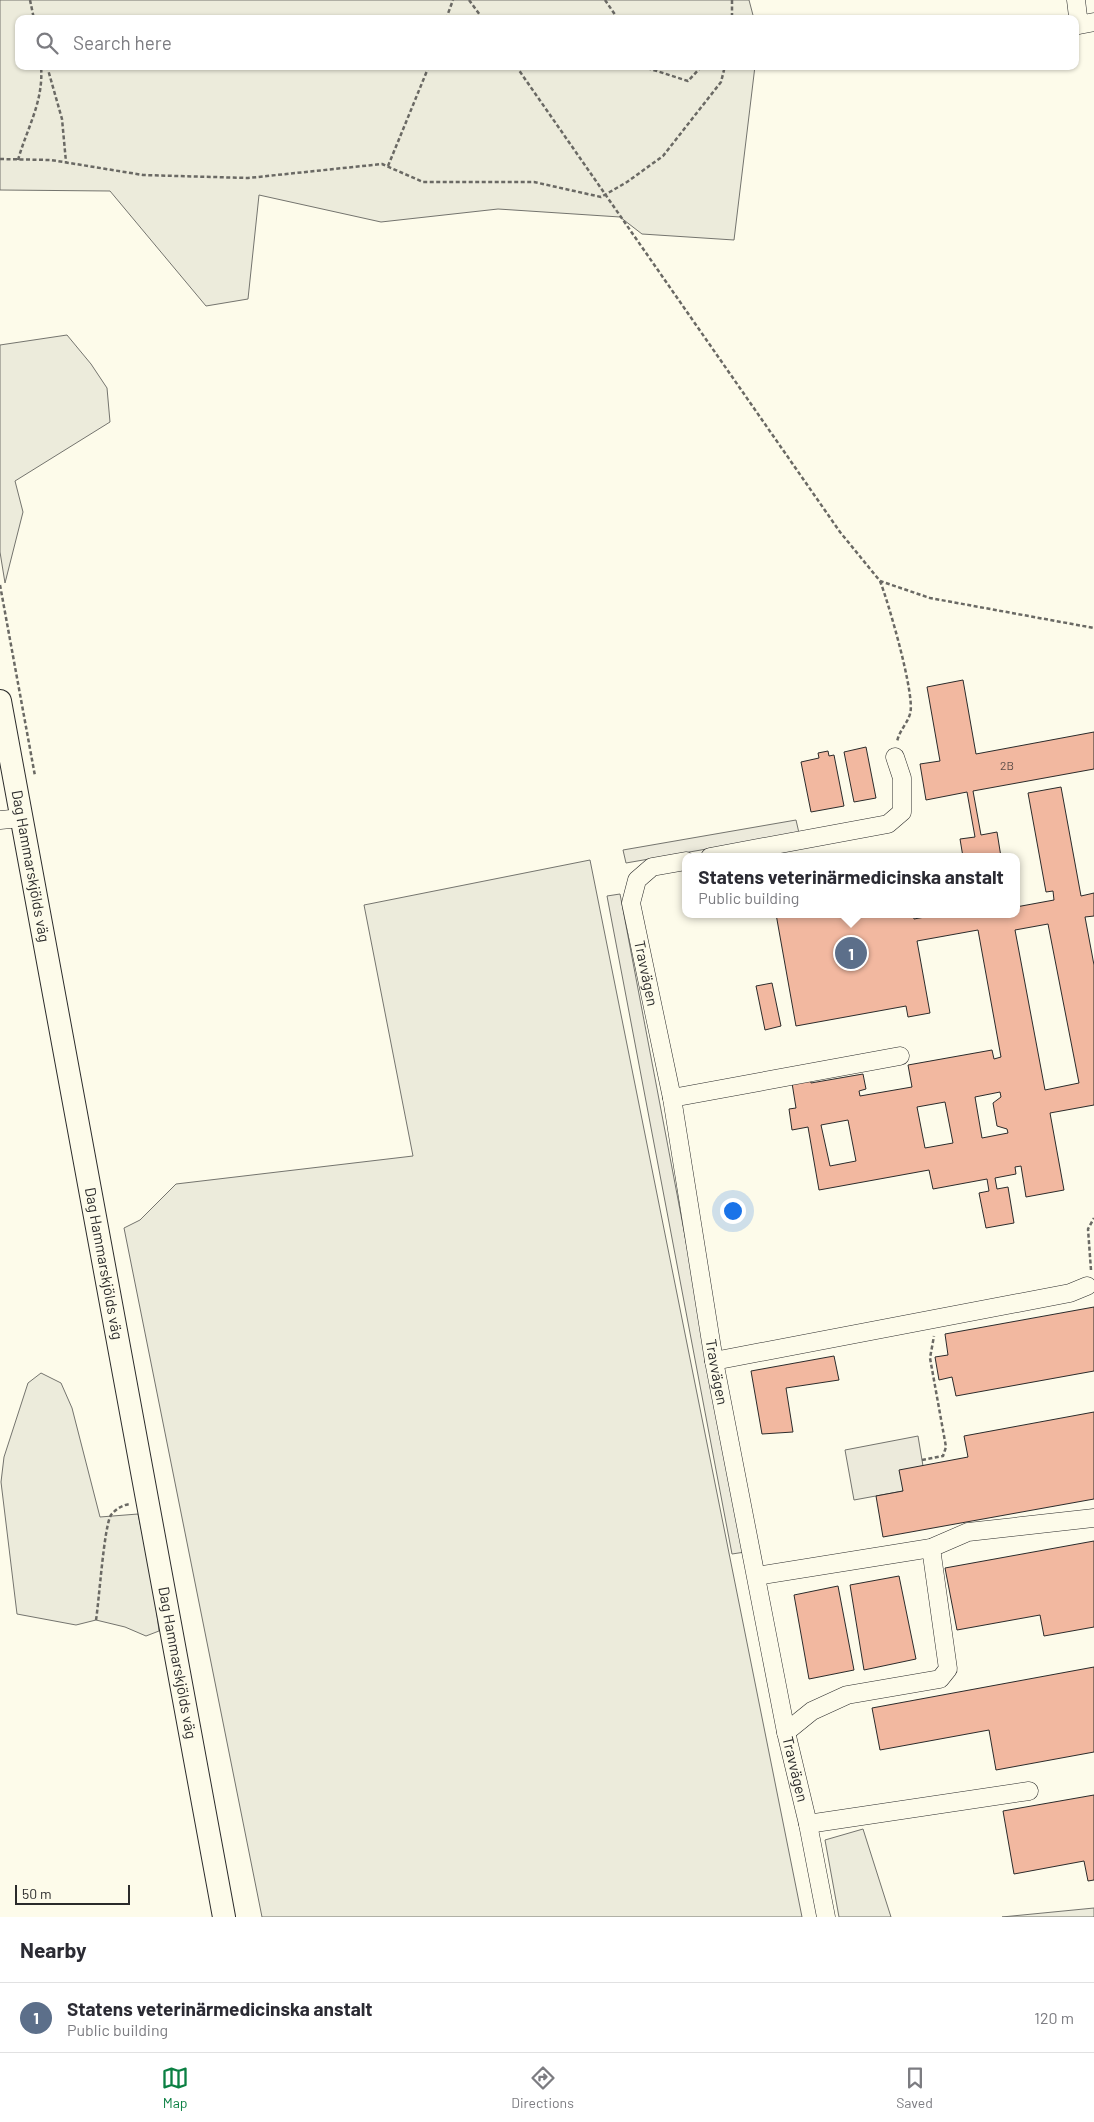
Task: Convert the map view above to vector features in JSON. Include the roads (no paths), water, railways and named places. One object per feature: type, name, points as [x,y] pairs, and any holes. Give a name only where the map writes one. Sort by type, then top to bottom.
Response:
[{"type":"main road","name":"Dag Hammarskjölds väg","points":[[0,701],[224,1917]]},
{"type":"main road","name":"Dag Hammarskjölds väg","points":[[208,1827],[234,1917]]},
{"type":"street","points":[[1076,0],[1078,15]]},
{"type":"street","points":[[1079,25],[1094,22]]},
{"type":"street","points":[[732,853],[888,824],[902,812],[902,778],[894,756]]},
{"type":"street","points":[[0,820],[22,818]]},
{"type":"street","name":"Travvägen","points":[[682,862],[652,867],[637,880],[631,903],[672,1098],[714,1361],[786,1732],[808,1824],[826,1917]]},
{"type":"street","points":[[672,1098],[900,1056]]},
{"type":"street","points":[[714,1361],[1070,1293],[1087,1286]]},
{"type":"street","points":[[756,1576],[931,1548],[968,1532],[1094,1518]]},
{"type":"street","points":[[786,1732],[812,1711],[847,1694],[940,1678],[948,1669],[931,1548]]},
{"type":"street","points":[[808,1824],[1029,1791]]},
{"type":"place","name":"Statens veterinärmedicinska anstalt","points":[[851,953]]}]
